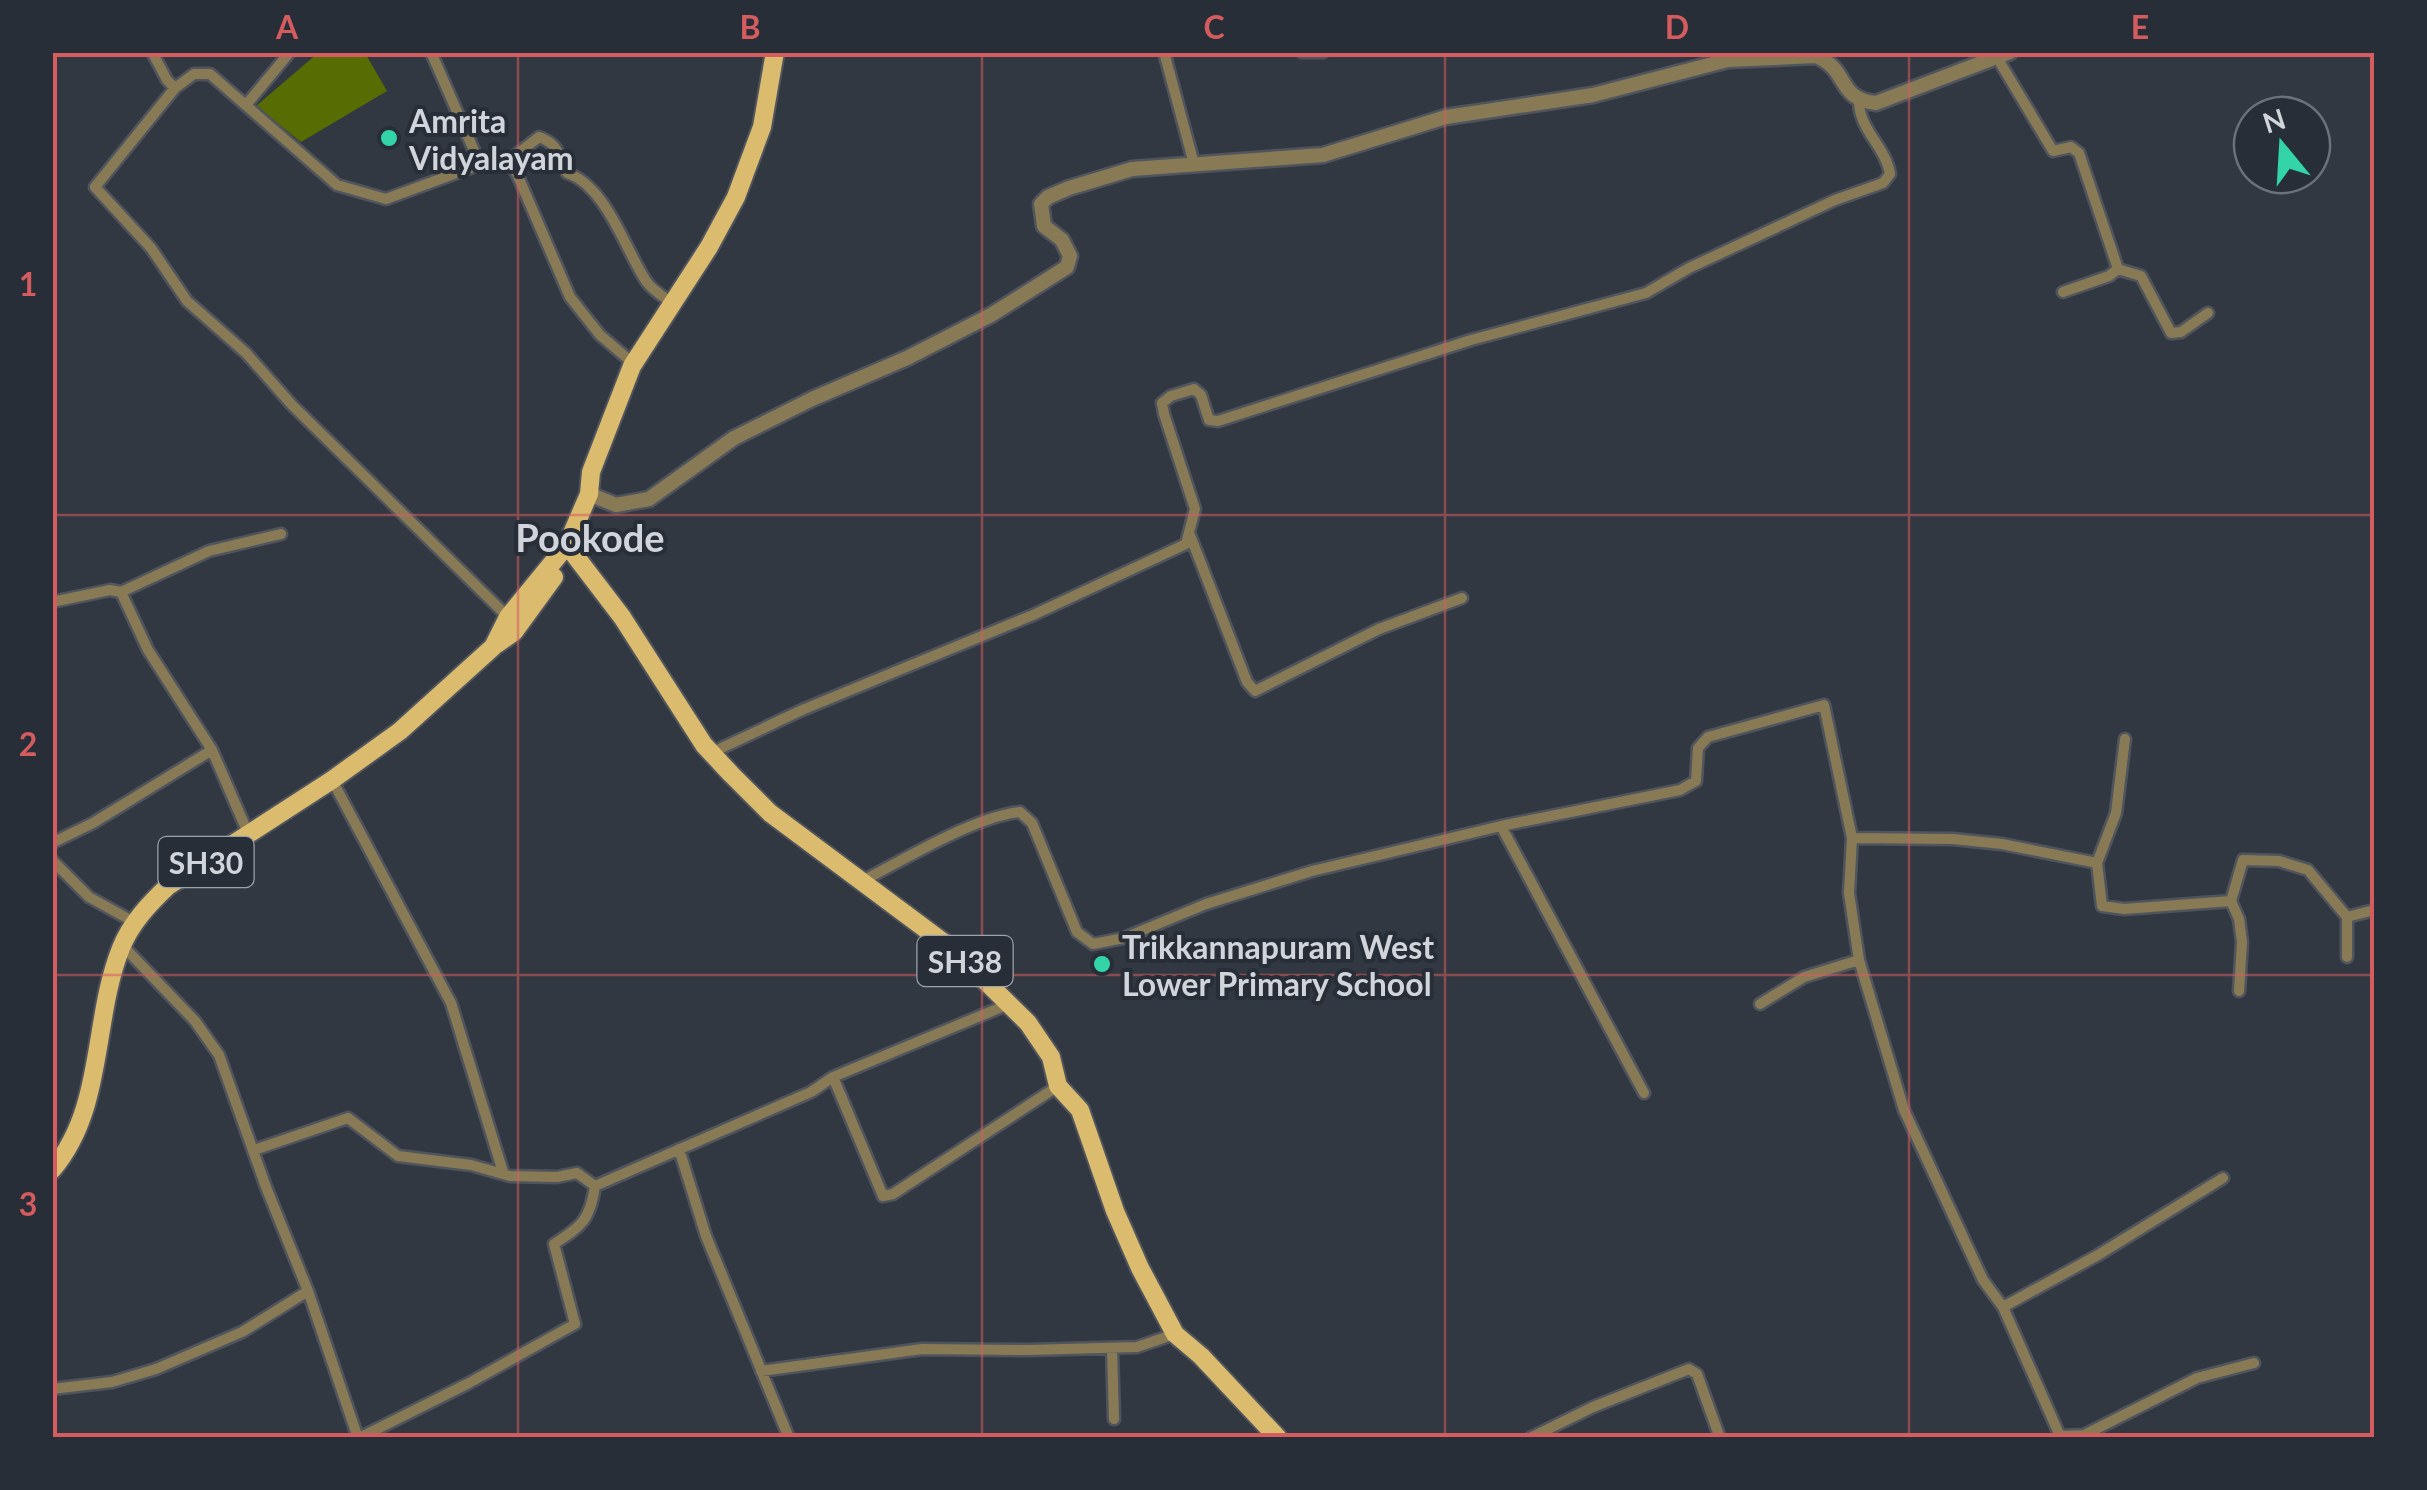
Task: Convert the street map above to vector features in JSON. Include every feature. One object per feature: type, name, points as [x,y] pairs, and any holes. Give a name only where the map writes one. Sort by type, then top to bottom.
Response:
[{"type":"main road","name":"SH30","points":[[52,1170],[71,1148],[88,1102],[109,983],[134,922],[168,886],[332,780],[436,702],[493,648],[508,617],[567,545],[589,494],[591,472],[616,402],[634,364],[709,247],[745,178],[762,127],[775,52]]},
{"type":"main road","points":[[589,494],[600,477],[642,368],[751,192],[769,138],[787,52]]},
{"type":"main road","points":[[493,648],[514,632],[541,596],[564,563],[567,545]]},
{"type":"main road","name":"SH38","points":[[567,545],[622,617],[672,700],[711,752],[770,812],[954,951],[1028,1023],[1051,1057],[1058,1086],[1080,1110],[1115,1211],[1175,1334],[1202,1356],[1278,1438]]},
{"type":"street","points":[[152,52],[175,88]]},
{"type":"street","points":[[246,105],[290,52]]},
{"type":"street","points":[[431,52],[481,164]]},
{"type":"street","points":[[1164,52],[1194,164]]},
{"type":"street","points":[[1302,52],[1323,52]]},
{"type":"street","points":[[589,494],[616,504],[650,499],[734,438],[991,315],[1067,267],[1070,256],[1062,240],[1044,226],[1041,204],[1048,196],[1098,176],[1132,169],[1322,154],[1446,117],[1593,95],[1728,60],[1816,56],[1829,61],[1850,94],[1859,101],[1876,103],[2001,54],[2053,151],[2071,147],[2079,153],[2118,269]]},
{"type":"street","points":[[508,617],[292,405],[246,354],[188,301],[151,248],[95,187],[175,88],[194,74],[210,74],[337,185],[386,199],[481,164],[508,161],[540,138],[560,152],[567,174],[585,181],[636,257],[646,280],[671,302]]},
{"type":"street","points":[[711,752],[1180,547],[1190,535],[1195,509],[1162,402],[1171,396],[1194,390],[1201,394],[1210,420],[1218,421],[1471,340],[1646,293],[1689,268],[1835,200],[1883,183],[1890,174],[1888,165],[1867,131],[1859,101]]},
{"type":"street","points":[[508,161],[570,297],[600,335],[634,364]]},
{"type":"street","points":[[2063,292],[2118,269]]},
{"type":"street","points":[[2118,269],[2141,276],[2170,333],[2180,332],[2208,313]]},
{"type":"street","points":[[52,602],[110,590],[121,592],[210,552],[280,534]]},
{"type":"street","points":[[1190,535],[1247,682],[1255,691],[1379,629],[1462,598]]},
{"type":"street","points":[[121,592],[148,650],[212,750],[248,834]]},
{"type":"street","points":[[862,882],[952,836],[1000,815],[1020,812],[1032,822],[1077,932],[1092,944],[1124,938],[1206,904],[1312,871],[1500,826],[1680,790],[1696,781],[1698,748],[1708,736],[1824,705],[1852,838],[1849,893],[1859,960],[1904,1110],[1984,1280],[2003,1307],[2060,1436],[2084,1435],[2197,1378],[2254,1363]]},
{"type":"street","points":[[2124,739],[2116,813],[2098,863],[2102,906],[2124,909],[2231,901]]},
{"type":"street","points":[[52,843],[93,823],[212,750]]},
{"type":"street","points":[[332,780],[452,1004],[503,1172]]},
{"type":"street","points":[[1500,826],[1644,1093]]},
{"type":"street","points":[[1852,838],[1986,842],[2098,863]]},
{"type":"street","points":[[52,860],[89,896],[134,922]]},
{"type":"street","points":[[2239,990],[2242,942],[2239,919],[2231,901],[2243,860],[2279,861],[2308,870],[2346,916],[2347,956]]},
{"type":"street","points":[[2346,916],[2374,910]]},
{"type":"street","points":[[122,945],[208,1036],[234,1088],[358,1438],[575,1324],[554,1244],[581,1226],[592,1210],[595,1186]]},
{"type":"street","points":[[1760,1004],[1804,977],[1859,960]]},
{"type":"street","points":[[595,1186],[811,1092],[833,1078],[1009,1004]]},
{"type":"street","points":[[833,1078],[883,1196],[893,1194],[1058,1086]]},
{"type":"street","points":[[254,1150],[348,1118],[398,1156],[522,1178],[577,1173],[595,1186]]},
{"type":"street","points":[[679,1149],[706,1236],[789,1438]]},
{"type":"street","points":[[2003,1307],[2098,1255],[2223,1178]]},
{"type":"street","points":[[52,1389],[112,1382],[156,1369],[242,1332],[308,1290]]},
{"type":"street","points":[[761,1371],[922,1349],[1136,1347],[1175,1334]]},
{"type":"street","points":[[1112,1348],[1114,1419]]},
{"type":"street","points":[[1530,1438],[1593,1407],[1688,1369],[1697,1374],[1720,1438]]},
{"type":"green space","points":[[318,53],[365,53],[387,91],[301,142],[256,106]]},
{"type":"place","name":"Amrita Vidyalayam","points":[[389,138]]},
{"type":"place","name":"Trikkannapuram West Lower Primary School","points":[[1102,964]]},
{"type":"district","name":"Pookode","points":[[590,537]]}]
